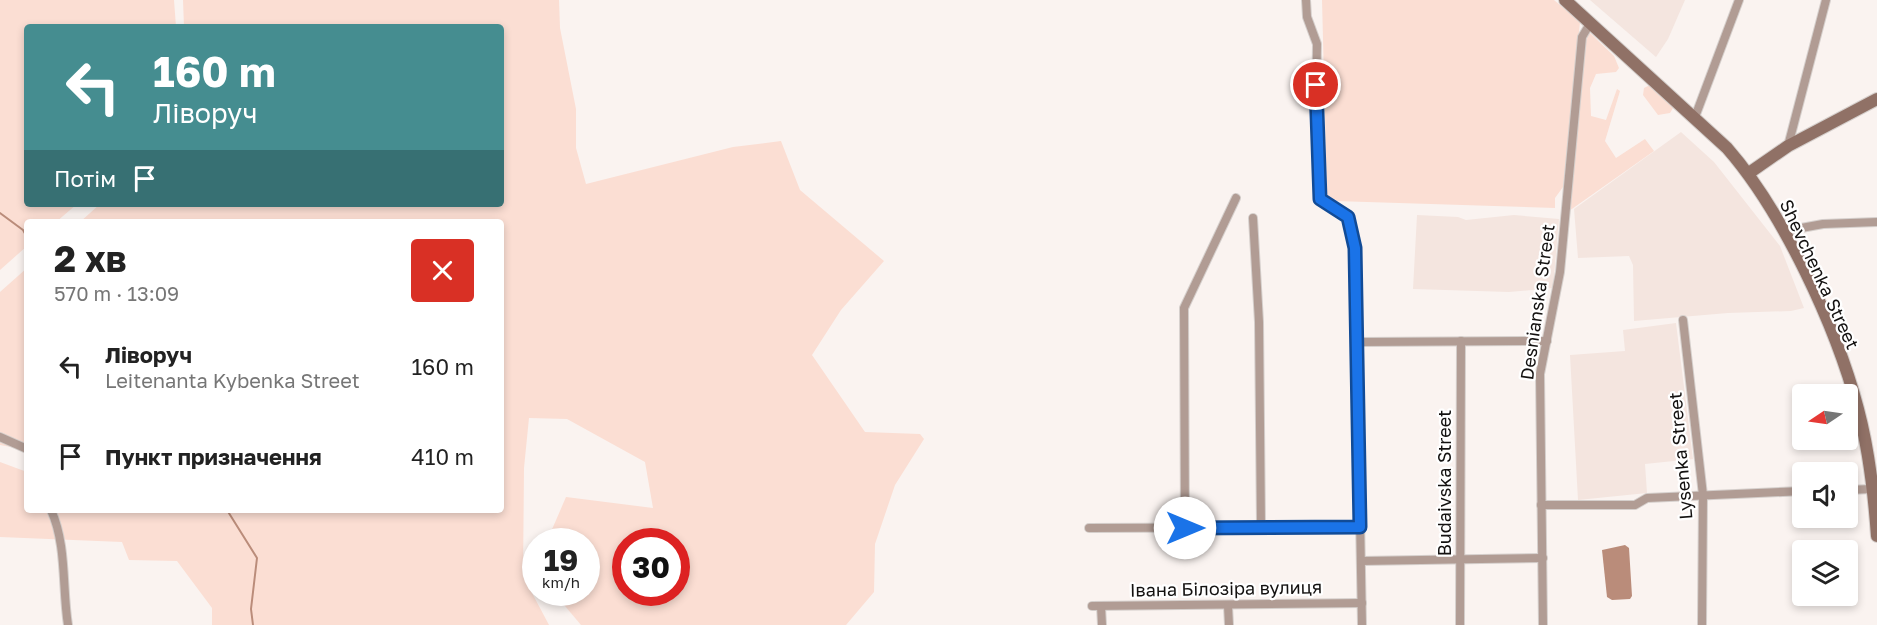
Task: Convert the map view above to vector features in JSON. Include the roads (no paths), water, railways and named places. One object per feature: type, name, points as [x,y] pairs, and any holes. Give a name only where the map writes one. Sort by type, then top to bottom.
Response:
[{"type":"street","points":[[1306,0],[1307,17],[1317,44],[1316,105],[1320,199],[1348,217],[1352,230],[1359,342],[1362,625]]},
{"type":"street","name":"Shevchenka Street","points":[[1565,0],[1695,117],[1749,173],[1785,231],[1823,313],[1858,410],[1872,489],[1877,536]]},
{"type":"street","points":[[1695,117],[1739,0]]},
{"type":"street","points":[[1788,146],[1826,0]]},
{"type":"street","name":"Desnianska Street","points":[[1543,625],[1540,374],[1560,272],[1582,37],[1591,22]]},
{"type":"street","points":[[1749,173],[1788,146],[1877,99]]},
{"type":"street","points":[[1185,528],[1184,308],[1236,198]]},
{"type":"street","points":[[1253,218],[1259,322],[1261,528]]},
{"type":"street","points":[[1785,231],[1823,224],[1877,222]]},
{"type":"street","name":"Lysenka Street","points":[[1683,320],[1703,495],[1702,625]]},
{"type":"street","name":"Budaivska Street","points":[[1460,625],[1461,341]]},
{"type":"street","points":[[1359,342],[1547,341]]},
{"type":"street","points":[[0,437],[24,448]]},
{"type":"street","points":[[1858,490],[1872,489]]},
{"type":"street","points":[[1541,505],[1635,505],[1647,498],[1792,492]]},
{"type":"street","points":[[52,513],[56,520],[65,575],[62,591],[68,625]]},
{"type":"street","points":[[1089,528],[1360,527]]},
{"type":"street","points":[[1361,561],[1543,558]]},
{"type":"street","name":"Івана Білозіра вулиця","points":[[1102,625],[1096,606],[1362,603]]},
{"type":"street","points":[[1228,606],[1229,625]]},
{"type":"waterway","points":[[0,213],[24,232]]},
{"type":"waterway","points":[[229,513],[257,558],[251,609],[253,625]]}]
